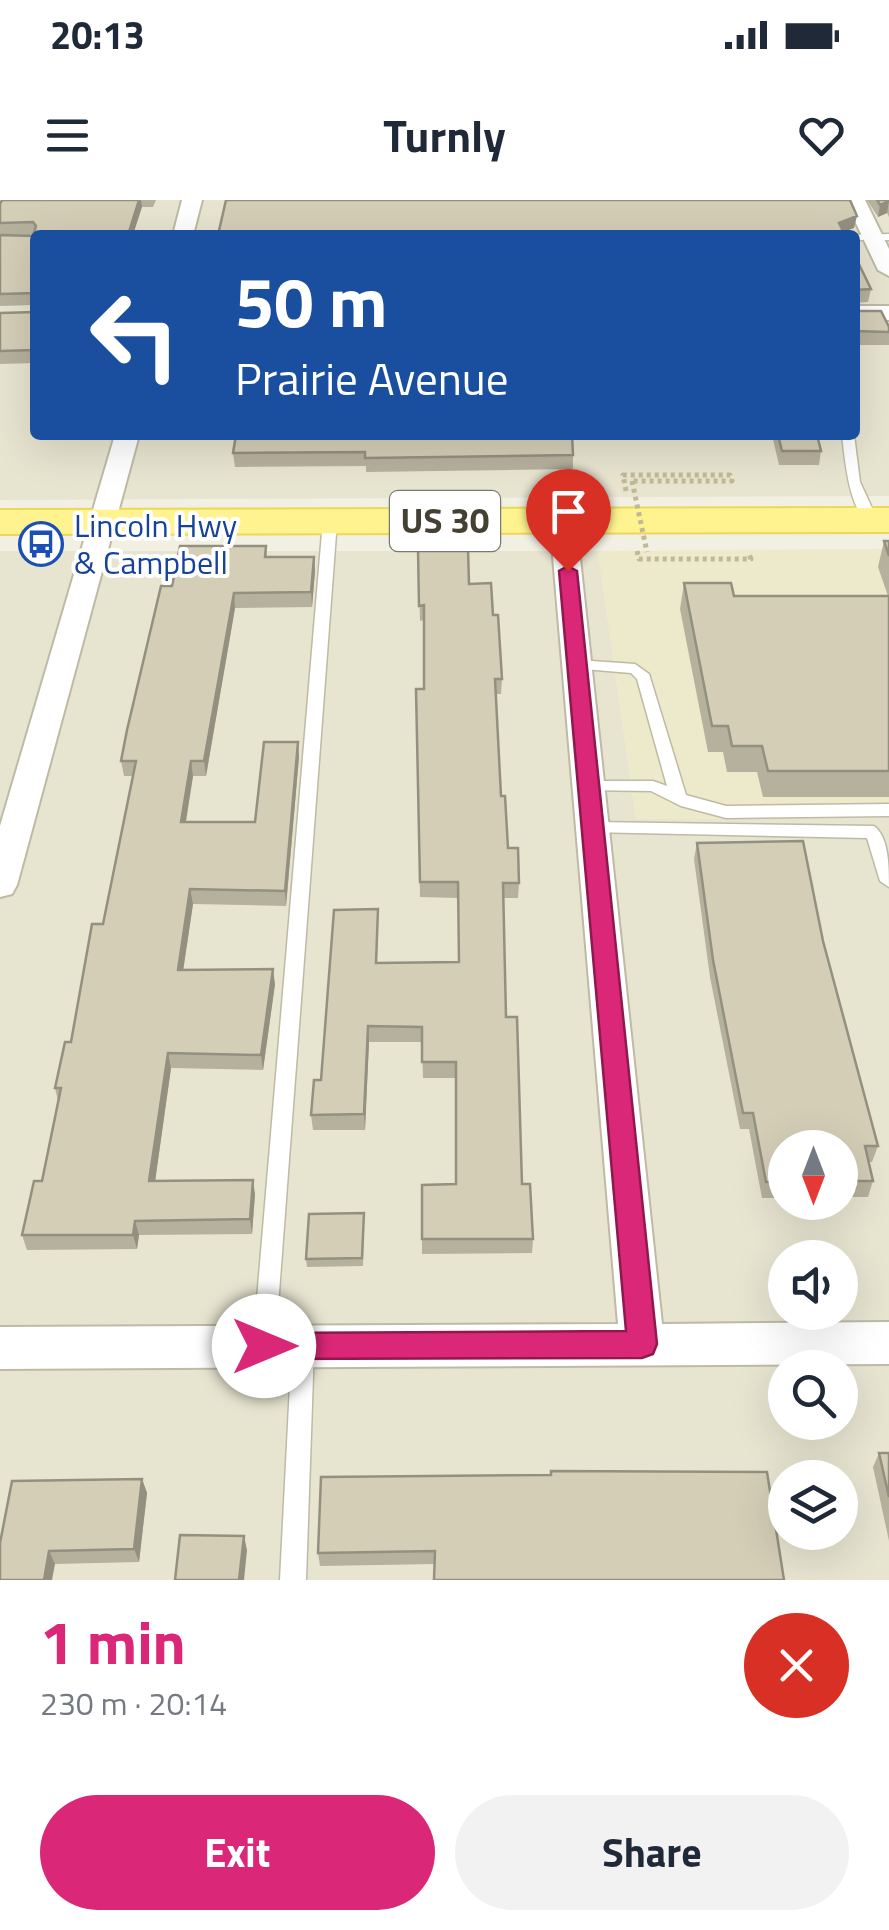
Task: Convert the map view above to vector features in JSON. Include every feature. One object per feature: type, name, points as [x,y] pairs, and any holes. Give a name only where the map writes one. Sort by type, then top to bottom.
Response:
[{"type":"main road","name":"US 30","points":[[0,522],[880,520]]},
{"type":"street","points":[[183,230],[192,200]]},
{"type":"street","points":[[855,200],[889,270]]},
{"type":"street","points":[[860,314],[889,314]]},
{"type":"street","points":[[0,886],[125,440]]},
{"type":"street","points":[[563,521],[642,1344]]},
{"type":"street","points":[[0,1348],[889,1343]]},
{"type":"lane","points":[[849,440],[854,482],[880,520]]},
{"type":"lane","points":[[293,1580],[283,1346],[330,521]]},
{"type":"lane","points":[[577,666],[634,669],[644,677],[678,797]]},
{"type":"lane","points":[[588,786],[653,786],[726,812],[889,810]]},
{"type":"lane","points":[[593,828],[874,832],[889,881]]},
{"type":"path","points":[[626,493],[624,475],[730,475],[732,481],[632,482],[647,552]]},
{"type":"shaded area","points":[[0,200],[889,200],[889,496],[0,500]]},
{"type":"shaded area","points":[[889,549],[889,818],[636,819],[598,551]]},
{"type":"shaded area","points":[[0,551],[598,551],[636,819],[889,818],[889,1580],[0,1580]]},
{"type":"building","points":[[2,200],[139,200],[130,230],[35,230],[33,222],[0,223]]},
{"type":"building","points":[[226,200],[850,200],[857,216],[839,223],[842,230],[219,230]]},
{"type":"building","points":[[0,235],[30,236],[30,293],[0,294]]},
{"type":"building","points":[[860,266],[871,289],[860,290]]},
{"type":"building","points":[[860,311],[881,311],[889,332],[860,331]]},
{"type":"building","points":[[30,312],[30,350],[0,351],[0,313]]},
{"type":"building","points":[[235,440],[572,440],[573,455],[365,458],[365,452],[233,453]]},
{"type":"building","points":[[779,440],[818,440],[821,451],[782,451]]},
{"type":"building","points":[[180,546],[266,546],[265,557],[314,557],[311,592],[234,593],[204,761],[191,761],[181,822],[255,822],[264,742],[298,742],[285,891],[190,889],[178,970],[273,969],[261,1055],[168,1053],[149,1181],[253,1180],[250,1219],[135,1221],[133,1235],[22,1235],[34,1181],[42,1181],[61,1088],[55,1088],[65,1042],[71,1042],[92,924],[103,924],[136,761],[121,761],[127,730],[161,586],[172,586]]},
{"type":"building","points":[[418,549],[468,549],[469,584],[491,583],[493,615],[498,615],[502,679],[495,679],[501,796],[505,796],[508,848],[518,848],[519,883],[503,883],[506,1017],[517,1017],[522,1184],[530,1184],[533,1239],[422,1239],[422,1185],[456,1184],[456,1062],[422,1062],[422,1027],[368,1026],[364,1114],[311,1115],[314,1080],[321,1080],[334,910],[378,909],[376,963],[459,962],[458,882],[420,882],[416,689],[424,689],[424,605],[419,606]]},
{"type":"building","points":[[684,583],[731,583],[734,596],[889,596],[889,771],[768,771],[762,746],[732,746],[728,726],[712,726]]},
{"type":"building","points":[[803,841],[823,941],[878,1146],[865,1146],[873,1181],[858,1181],[858,1130],[768,1130],[766,1182],[753,1113],[743,1113],[713,960],[697,843]]},
{"type":"building","points":[[364,1213],[362,1258],[306,1259],[309,1214]]},
{"type":"building","points":[[879,1453],[889,1453],[889,1497]]},
{"type":"building","points":[[551,1471],[767,1472],[768,1550],[779,1550],[784,1580],[434,1580],[435,1551],[318,1553],[321,1477],[551,1475]]},
{"type":"building","points":[[142,1479],[134,1549],[49,1551],[44,1580],[0,1580],[0,1543],[12,1481]]},
{"type":"building","points":[[180,1535],[244,1536],[239,1580],[175,1580]]},
{"type":"place","name":"Lincoln Hwy & Campbell","points":[[41,544]]},
{"type":"route","points":[[264,1346],[642,1344],[568,571]]}]
